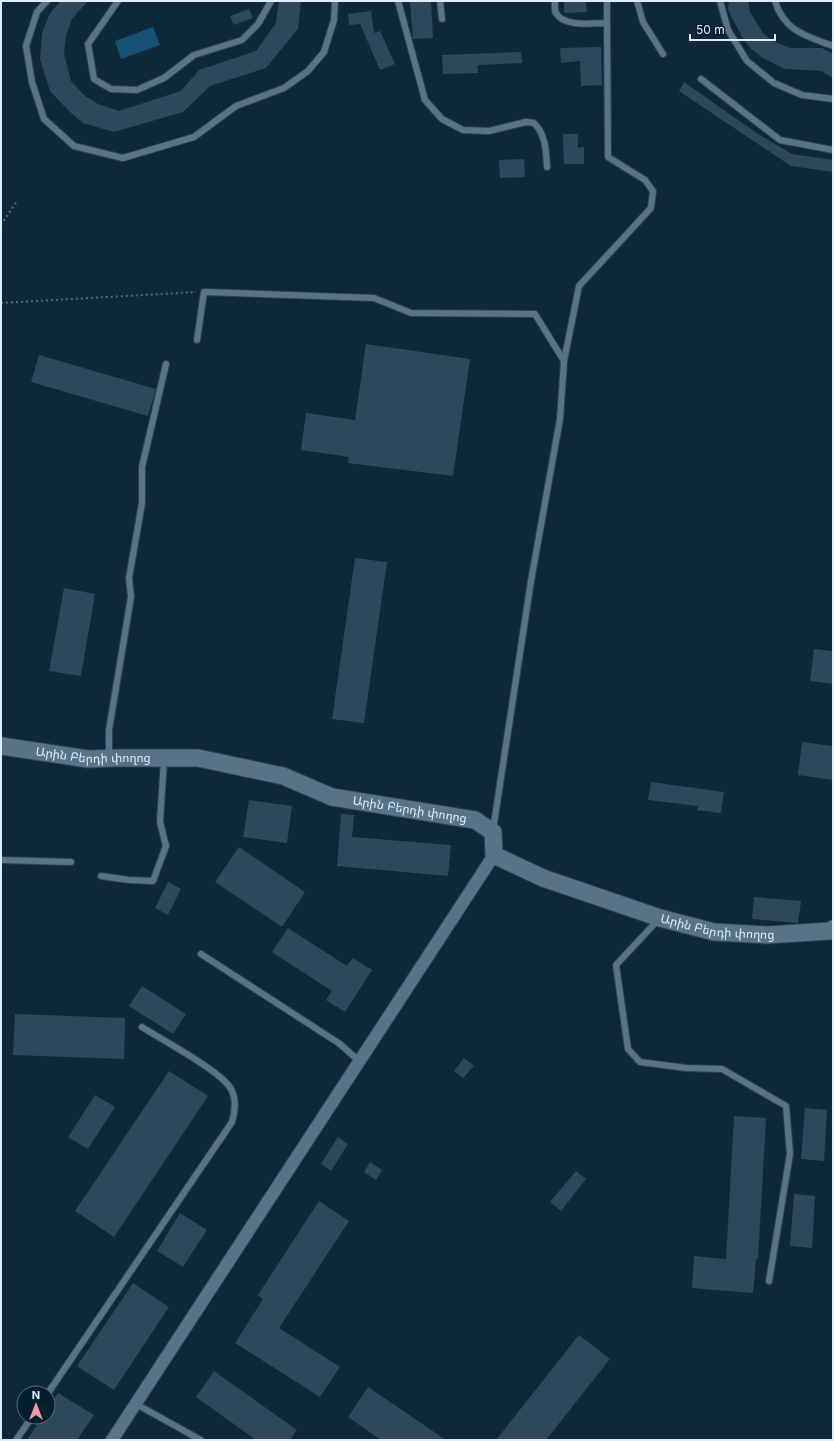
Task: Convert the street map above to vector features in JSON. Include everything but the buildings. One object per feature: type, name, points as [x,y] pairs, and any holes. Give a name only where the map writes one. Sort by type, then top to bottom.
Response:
[{"type":"street","name":"Արին Բերդի փողոց","points":[[1,746],[88,760],[109,758],[198,758],[237,765],[283,776],[332,797],[475,820],[493,832]]},
{"type":"street","points":[[112,1440],[494,856],[493,832]]},
{"type":"street","name":"Արին Բերդի փողոց","points":[[494,856],[543,878],[660,918],[714,932],[767,935],[830,931],[833,929]]},
{"type":"lane","points":[[47,1],[37,12],[26,46],[32,82],[44,119],[74,146],[123,158],[194,137],[236,106],[284,88],[308,71],[324,52],[334,20],[335,1]]},
{"type":"lane","points":[[118,1],[88,44],[94,79],[111,89],[137,90],[164,78],[194,56],[242,40],[258,24],[271,1]]},
{"type":"lane","points":[[398,1],[425,100],[442,119],[463,130],[489,131],[526,122],[534,123],[539,128],[545,141],[547,167]]},
{"type":"lane","points":[[440,1],[442,19]]},
{"type":"lane","points":[[555,1],[555,12],[565,21],[573,23],[607,23]]},
{"type":"lane","points":[[493,832],[531,581],[560,419],[564,361],[579,286],[651,208],[653,191],[645,180],[608,157],[607,1]]},
{"type":"lane","points":[[637,1],[643,22],[663,54]]},
{"type":"lane","points":[[720,1],[728,30],[747,61],[774,83],[802,95],[833,99]]},
{"type":"lane","points":[[775,1],[783,20],[798,33],[833,46]]},
{"type":"lane","points":[[701,79],[780,140],[833,150]]},
{"type":"lane","points":[[197,340],[204,292],[374,298],[411,313],[535,314],[564,361]]},
{"type":"lane","points":[[109,758],[109,730],[131,597],[129,578],[142,503],[142,467],[166,364]]},
{"type":"lane","points":[[101,876],[129,880],[153,881],[166,846],[160,822],[164,758]]},
{"type":"lane","points":[[1,860],[71,862]]},
{"type":"lane","points":[[660,918],[616,964],[628,1049],[640,1062],[686,1068],[722,1069],[786,1106],[790,1154],[769,1281]]},
{"type":"lane","points":[[201,954],[340,1044],[359,1061]]},
{"type":"lane","points":[[53,1385],[232,1122],[236,1108],[231,1089],[215,1073],[142,1027]]},
{"type":"lane","points":[[136,1404],[201,1440]]},
{"type":"lane","points":[[16,1440],[26,1425]]},
{"type":"path","points":[[1,225],[17,201]]},
{"type":"path","points":[[1,303],[204,292]]},
{"type":"shaded area","points":[[153,27],[160,45],[121,59],[115,41]]}]
